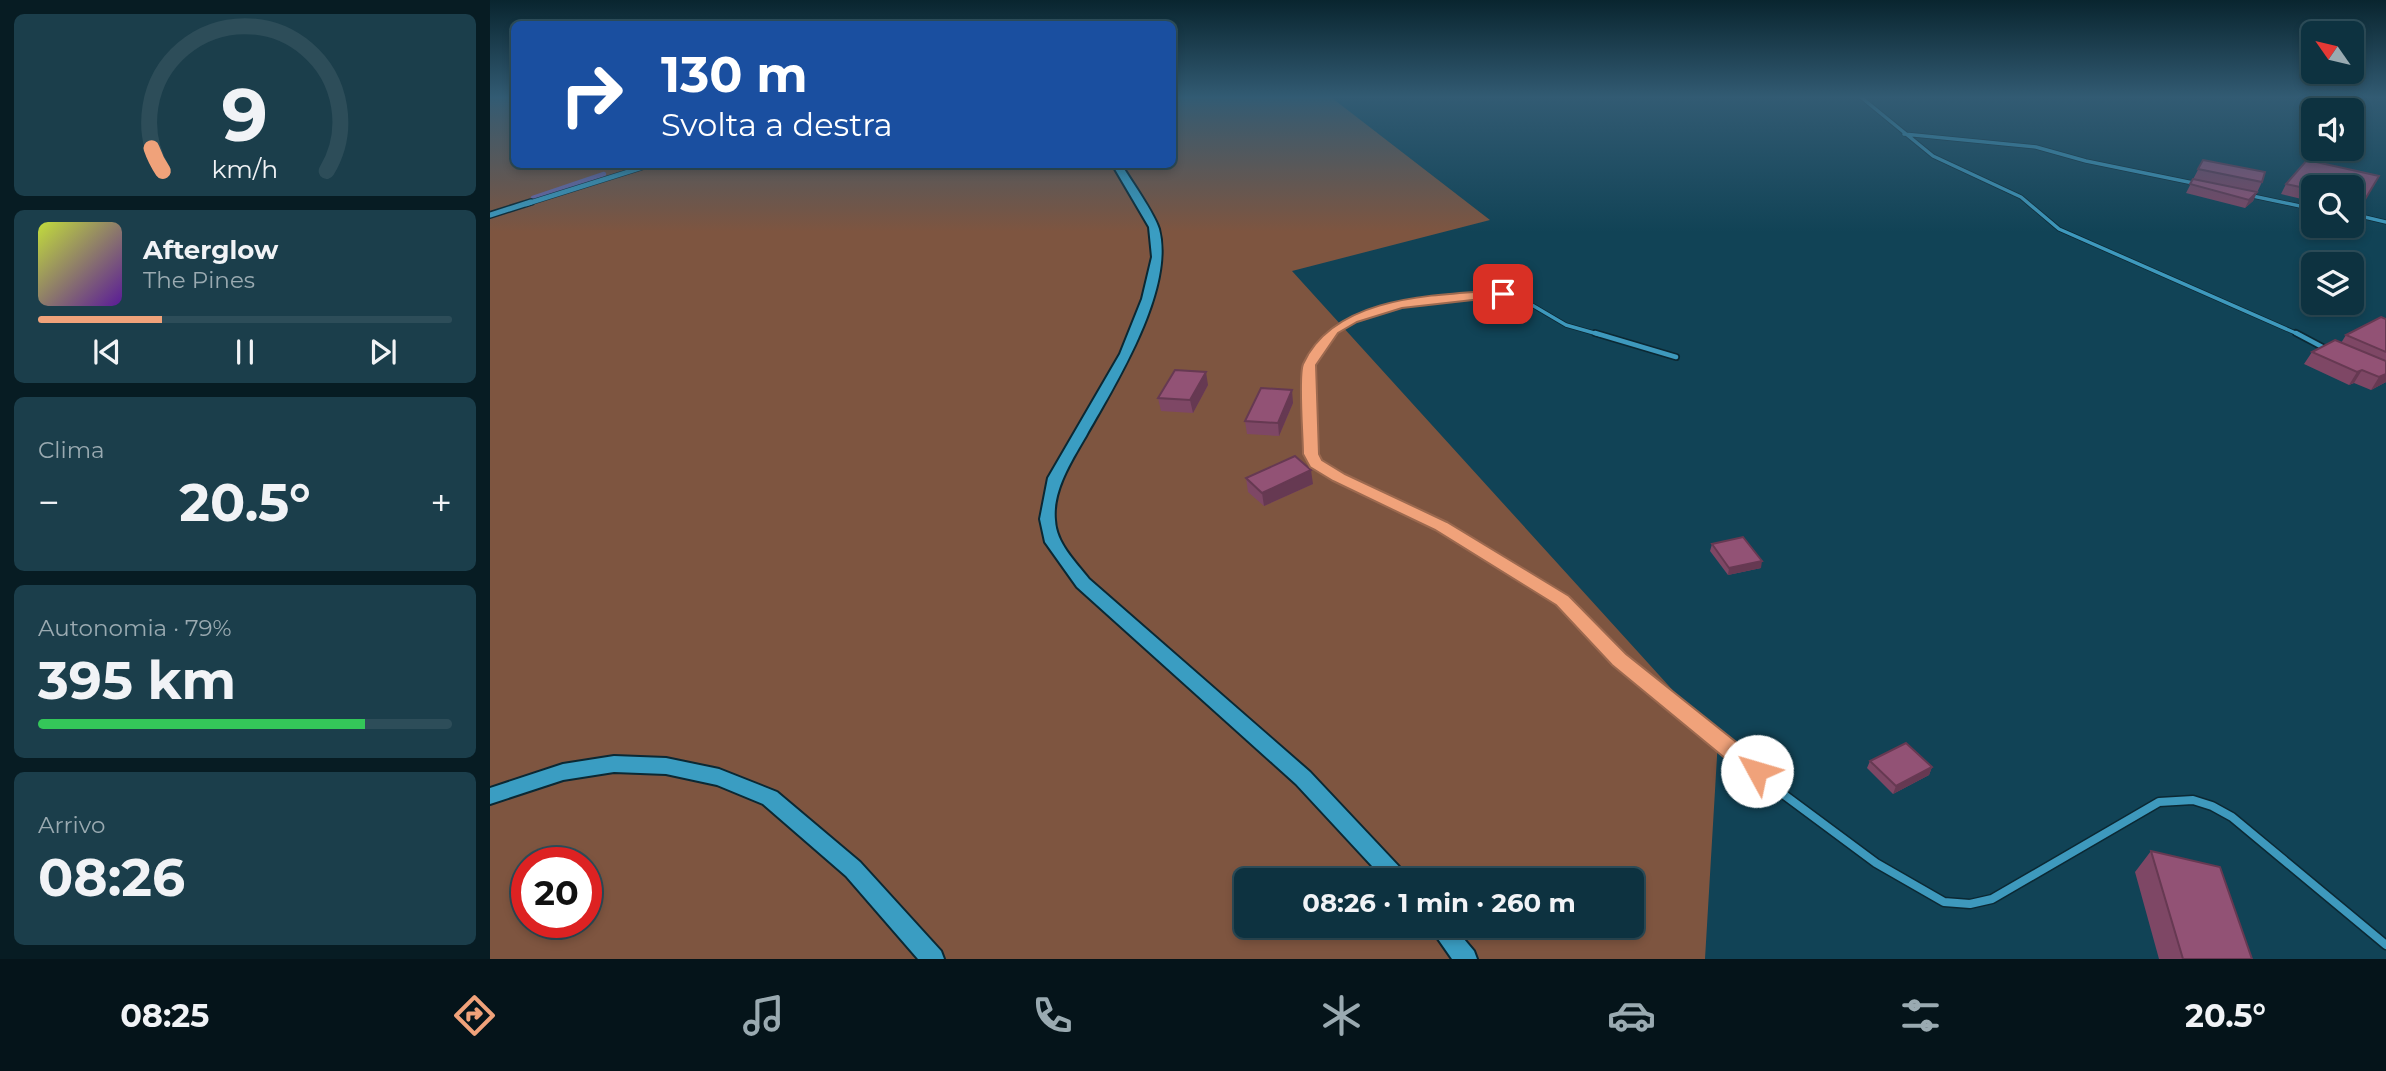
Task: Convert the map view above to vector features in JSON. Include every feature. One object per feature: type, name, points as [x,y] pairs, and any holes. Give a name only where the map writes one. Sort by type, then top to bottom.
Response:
[{"type":"street","points":[[490,215],[640,168]]},
{"type":"street","points":[[1119,168],[1154,227],[1157,257],[1147,299],[1126,354],[1055,478],[1047,519],[1054,542],[1083,583],[1303,778],[1387,868]]},
{"type":"street","points":[[490,796],[563,772],[614,764],[666,766],[719,777],[770,798],[853,869],[933,959]]},
{"type":"street","points":[[1449,938],[1466,959]]},
{"type":"lane","points":[[1916,143],[1933,156],[2029,202],[2060,229],[2290,330],[2333,352]]},
{"type":"lane","points":[[1993,143],[2036,147],[2086,161],[2204,185]]},
{"type":"lane","points":[[2244,194],[2301,206]]},
{"type":"lane","points":[[2364,217],[2386,222]]},
{"type":"lane","points":[[1676,357],[1566,324],[1515,295],[1428,299],[1399,305],[1343,324],[1334,330],[1309,365],[1311,454],[1316,463],[1326,471],[1441,526],[1562,601],[1619,659],[1783,794],[1876,863],[1944,902],[1970,904],[1992,899],[2159,802],[2174,798],[2190,799],[2211,805],[2235,818],[2348,916],[2386,945]]},
{"type":"shaded area","points":[[490,143],[511,143],[511,168],[1176,168],[1176,143],[1390,143],[1490,220],[1292,271],[1718,740],[1705,959],[490,959]]},
{"type":"building","points":[[2203,160],[2265,172],[2262,182],[2198,169]]},
{"type":"building","points":[[2306,161],[2379,176],[2364,201],[2364,175],[2301,175],[2301,187],[2286,184]]},
{"type":"building","points":[[2193,179],[2257,192],[2249,200],[2190,184]]},
{"type":"building","points":[[2381,317],[2386,319],[2386,352],[2346,335]]},
{"type":"building","points":[[2335,340],[2386,361],[2386,374],[2379,377],[2362,370],[2357,372],[2312,352]]},
{"type":"building","points":[[1175,370],[1206,372],[1190,400],[1158,398]]},
{"type":"building","points":[[1261,388],[1292,390],[1278,423],[1245,421]]},
{"type":"building","points":[[1295,456],[1311,470],[1262,493],[1246,478]]},
{"type":"building","points":[[1743,537],[1762,561],[1729,568],[1712,544]]},
{"type":"building","points":[[1906,743],[1932,767],[1896,786],[1870,761]]},
{"type":"building","points":[[2151,851],[2220,867],[2252,959],[2183,959]]},
{"type":"waterway","points":[[533,198],[604,174]]},
{"type":"route","points":[[1503,294],[1428,299],[1399,305],[1353,319],[1334,330],[1309,365],[1311,454],[1316,463],[1326,471],[1441,526],[1562,601],[1619,659],[1757,771]]}]
